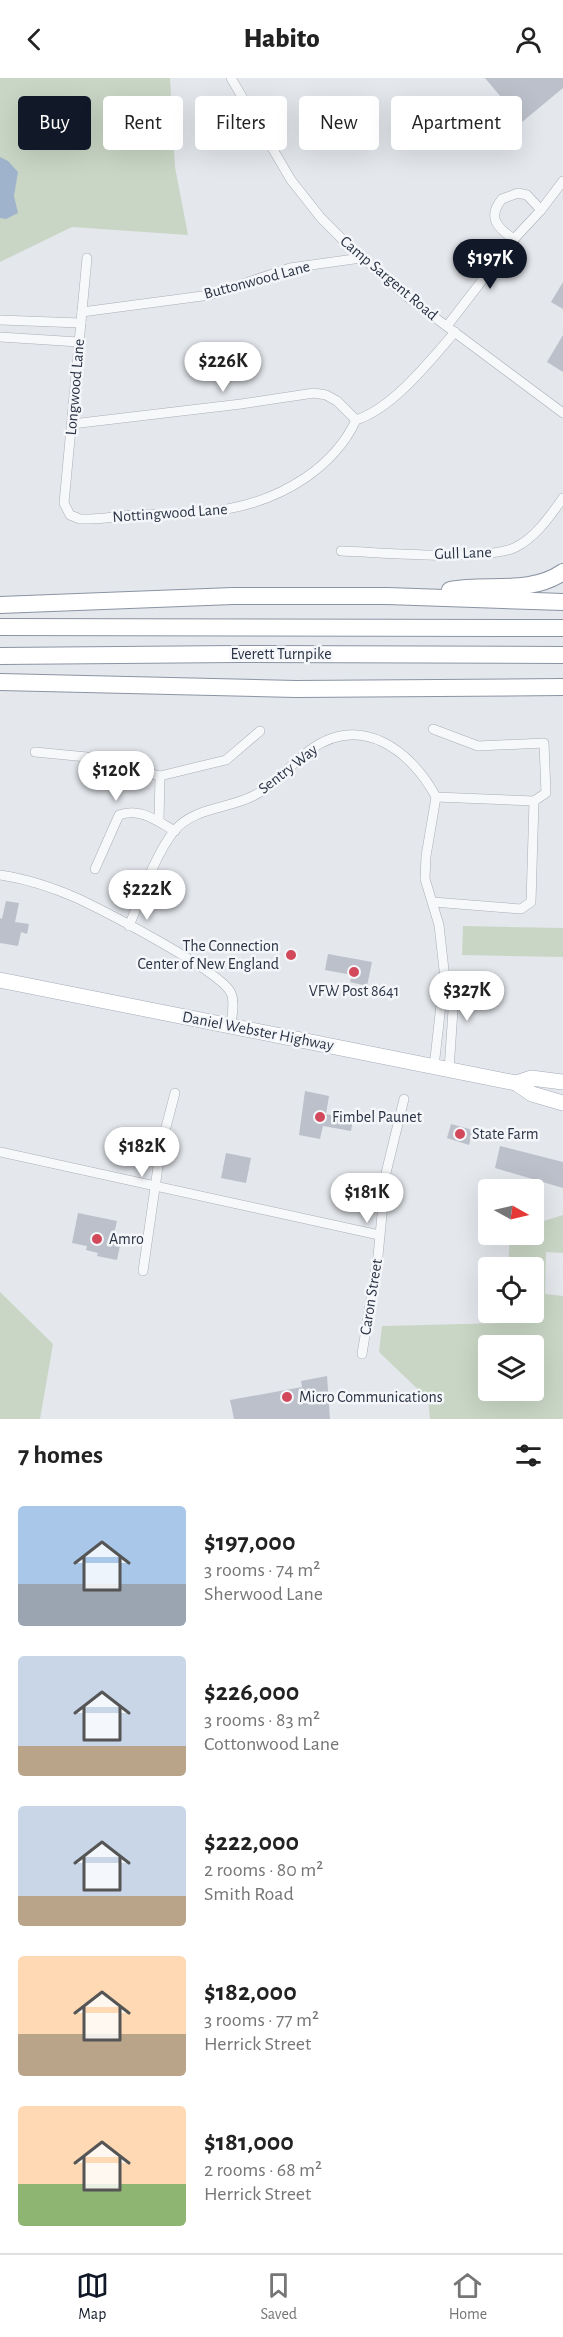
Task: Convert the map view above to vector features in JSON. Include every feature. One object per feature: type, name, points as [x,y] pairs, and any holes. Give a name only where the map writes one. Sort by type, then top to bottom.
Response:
[{"type":"highway","points":[[412,597],[460,588],[524,586],[538,583],[563,572]]},
{"type":"highway","points":[[0,605],[233,596],[412,597],[563,602]]},
{"type":"highway","name":"Everett Turnpike","points":[[0,627],[563,628]]},
{"type":"highway","name":"Everett Turnpike","points":[[0,656],[237,654],[563,656]]},
{"type":"highway","points":[[0,682],[296,689],[563,687]]},
{"type":"main road","name":"Daniel Webster Highway","points":[[0,980],[516,1083],[532,1094],[563,1103]]},
{"type":"main road","name":"Daniel Webster Highway","points":[[516,1083],[531,1078],[563,1082]]},
{"type":"street","name":"Camp Sargent Road","points":[[231,78],[291,180],[321,218],[361,258],[563,414]]},
{"type":"street","points":[[541,210],[526,195],[512,194],[502,199],[496,210],[495,223],[514,239],[541,210],[563,181]]},
{"type":"street","name":"Nottingwood Lane","points":[[69,515],[80,519],[92,519],[129,515],[203,513],[251,505],[285,490],[316,470],[343,444],[356,420],[367,417],[406,385],[451,329],[514,239]]},
{"type":"street","name":"Longwood Lane","points":[[69,515],[64,503],[87,258]]},
{"type":"street","name":"Buttonwood Lane","points":[[82,312],[210,295],[290,268],[361,258]]},
{"type":"street","points":[[0,320],[81,323]]},
{"type":"street","points":[[0,337],[79,342]]},
{"type":"street","points":[[72,424],[231,406],[314,393],[327,395],[337,401],[356,420]]},
{"type":"street","name":"Gull Lane","points":[[341,551],[477,555],[514,548],[535,533],[563,498]]},
{"type":"street","points":[[433,729],[478,746],[544,743],[546,793],[534,801],[436,797],[426,856],[425,879],[433,902],[444,954],[446,988],[442,996],[442,1068]]},
{"type":"street","points":[[35,752],[87,757],[160,776],[226,760],[260,731]]},
{"type":"street","name":"Sentry Way","points":[[129,926],[165,844],[175,831],[189,819],[211,809],[253,796],[313,748],[334,736],[358,733],[381,741],[402,754],[421,772],[436,797]]},
{"type":"street","points":[[159,820],[160,776]]},
{"type":"street","points":[[433,902],[521,909],[531,902],[534,801]]},
{"type":"street","points":[[95,869],[119,815],[129,811],[159,820],[175,831]]},
{"type":"street","points":[[0,875],[45,886],[70,896],[198,964],[221,980],[231,993],[233,1004],[231,1025]]},
{"type":"street","points":[[442,1068],[454,995],[446,988]]},
{"type":"street","points":[[143,1271],[161,1146],[175,1093]]},
{"type":"street","name":"Caron Street","points":[[362,1353],[386,1173],[404,1099]]},
{"type":"street","points":[[0,1152],[379,1235]]},
{"type":"green space","points":[[0,78],[170,78],[171,96],[103,96],[103,150],[174,150],[175,167],[188,235],[72,227],[0,262]]},
{"type":"green space","points":[[463,926],[563,928],[563,957],[462,955]]},
{"type":"green space","points":[[563,1215],[563,1253],[546,1252],[545,1294],[563,1296],[563,1419],[430,1419],[428,1399],[379,1352],[382,1326],[544,1323],[544,1257],[509,1257],[509,1245],[544,1245],[544,1221]]},
{"type":"green space","points":[[0,1292],[53,1344],[40,1419],[0,1419]]},
{"type":"water","points":[[0,157],[8,161],[18,172],[14,196],[18,213],[6,219],[0,218]]},
{"type":"building","points":[[485,78],[563,78],[563,88],[522,122],[522,96],[500,96]]},
{"type":"building","points":[[563,282],[563,309],[551,302]]},
{"type":"building","points":[[563,335],[563,372],[547,362]]},
{"type":"building","points":[[6,901],[19,903],[15,922],[29,924],[27,934],[21,932],[18,946],[0,943],[0,918],[2,919]]},
{"type":"building","name":"VFW Post 8641","points":[[328,954],[372,962],[367,986],[350,982],[352,975],[325,970]]},
{"type":"building","name":"Fimbel Paunet","points":[[305,1091],[329,1096],[326,1114],[353,1120],[351,1131],[323,1126],[320,1139],[299,1135]]},
{"type":"building","name":"State Farm","points":[[451,1124],[473,1130],[469,1145],[447,1138]]},
{"type":"building","points":[[500,1146],[563,1162],[563,1188],[544,1182],[544,1179],[532,1179],[495,1168]]},
{"type":"building","points":[[226,1153],[251,1158],[246,1183],[221,1178]]},
{"type":"building","name":"Amro","points":[[78,1213],[117,1221],[114,1234],[122,1236],[117,1260],[97,1256],[98,1253],[86,1250],[87,1246],[72,1243]]},
{"type":"building","name":"Micro Communications","points":[[327,1376],[330,1419],[234,1419],[230,1400],[302,1387],[301,1381]]},
{"type":"place","name":"The Connection Center of New England","points":[[291,955]]},
{"type":"place","name":"VFW Post 8641","points":[[354,972]]},
{"type":"place","name":"Fimbel Paunet","points":[[320,1117]]},
{"type":"place","name":"State Farm","points":[[460,1134]]},
{"type":"place","name":"Amro","points":[[97,1239]]},
{"type":"place","name":"Micro Communications","points":[[287,1397]]}]
